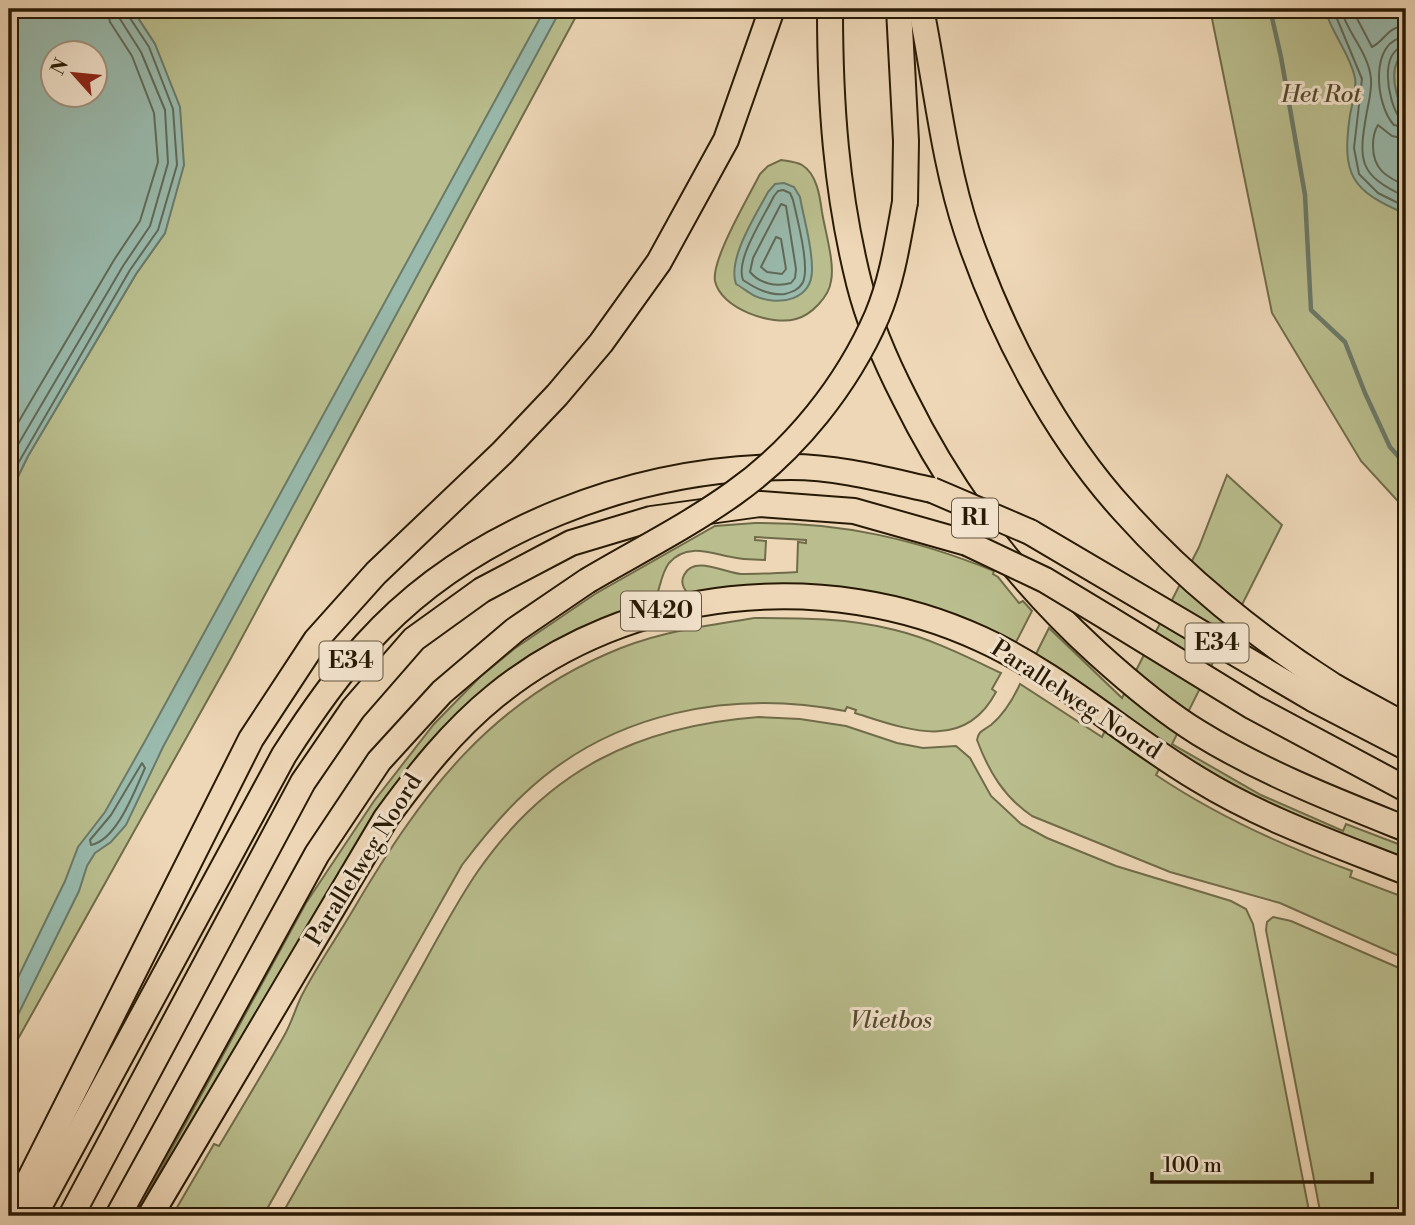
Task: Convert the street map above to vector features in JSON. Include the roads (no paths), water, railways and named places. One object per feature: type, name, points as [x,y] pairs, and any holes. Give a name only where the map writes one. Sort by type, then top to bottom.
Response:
[{"type":"highway","points":[[11,1216],[251,739],[316,640],[376,573],[502,453],[557,395],[601,343],[659,262],[726,141],[772,9]]},
{"type":"highway","name":"R1","points":[[830,9],[836,164],[860,285],[879,344],[897,384],[927,444],[958,494],[991,539],[1038,594],[1078,635],[1158,704],[1241,757],[1299,785],[1406,829]]},
{"type":"highway","points":[[118,1216],[317,854],[379,761],[442,692],[515,630],[587,581],[734,493],[790,446],[841,382],[877,316],[896,251],[905,202],[906,141],[899,9]]},
{"type":"highway","points":[[921,9],[937,107],[967,231],[999,312],[1021,359],[1053,415],[1123,511],[1172,562],[1267,640],[1332,685],[1406,726]]},
{"type":"highway","name":"E34","points":[[34,1216],[284,755],[321,697],[367,642],[423,591],[484,548],[552,514],[628,488],[697,473],[792,467],[865,475],[932,490],[1030,533],[1313,699],[1406,747]]},
{"type":"highway","name":"E34","points":[[71,1216],[303,782],[353,709],[414,639],[482,590],[571,543],[650,519],[760,504],[854,511],[967,543],[1045,580],[1253,707],[1406,789]]},
{"type":"highway","name":"Parallelweg Noord","points":[[150,1216],[386,818],[426,764],[460,727],[496,695],[537,666],[583,641],[674,607],[752,597],[826,597],[876,604],[918,615],[980,638],[1007,652],[1047,676],[1166,759],[1230,797],[1301,831],[1406,872]]},
{"type":"highway","name":"Parallelweg Noord","points":[[165,1216],[399,821],[433,775],[472,733],[518,696],[568,664],[618,640],[659,626],[743,612],[846,614],[898,623],[960,644],[997,661],[1042,688],[1146,761],[1208,800],[1262,828],[1406,886]]},
{"type":"water","points":[[9,9],[132,9],[155,44],[180,107],[184,165],[165,233],[136,274],[28,456],[9,495]]},
{"type":"water","points":[[545,9],[561,9],[163,747],[126,825],[111,842],[95,853],[87,866],[79,891],[9,1033],[9,996],[65,881],[78,847],[105,812],[145,741]]},
{"type":"water","points":[[1325,9],[1406,9],[1406,51],[1400,57],[1394,74],[1399,102],[1406,118],[1406,214],[1373,197],[1354,179],[1347,153],[1355,78]]},
{"type":"water","points":[[784,183],[794,187],[800,197],[812,268],[811,279],[801,294],[775,301],[755,296],[736,284],[734,274],[744,237],[768,192],[775,184]]},
{"type":"waterway","points":[[1270,9],[1305,195],[1311,310],[1345,342],[1390,447],[1406,465]]},
{"type":"park label","name":"Het Rot","points":[[1321,95]]},
{"type":"park label","name":"Vlietbos","points":[[891,1021]]}]
